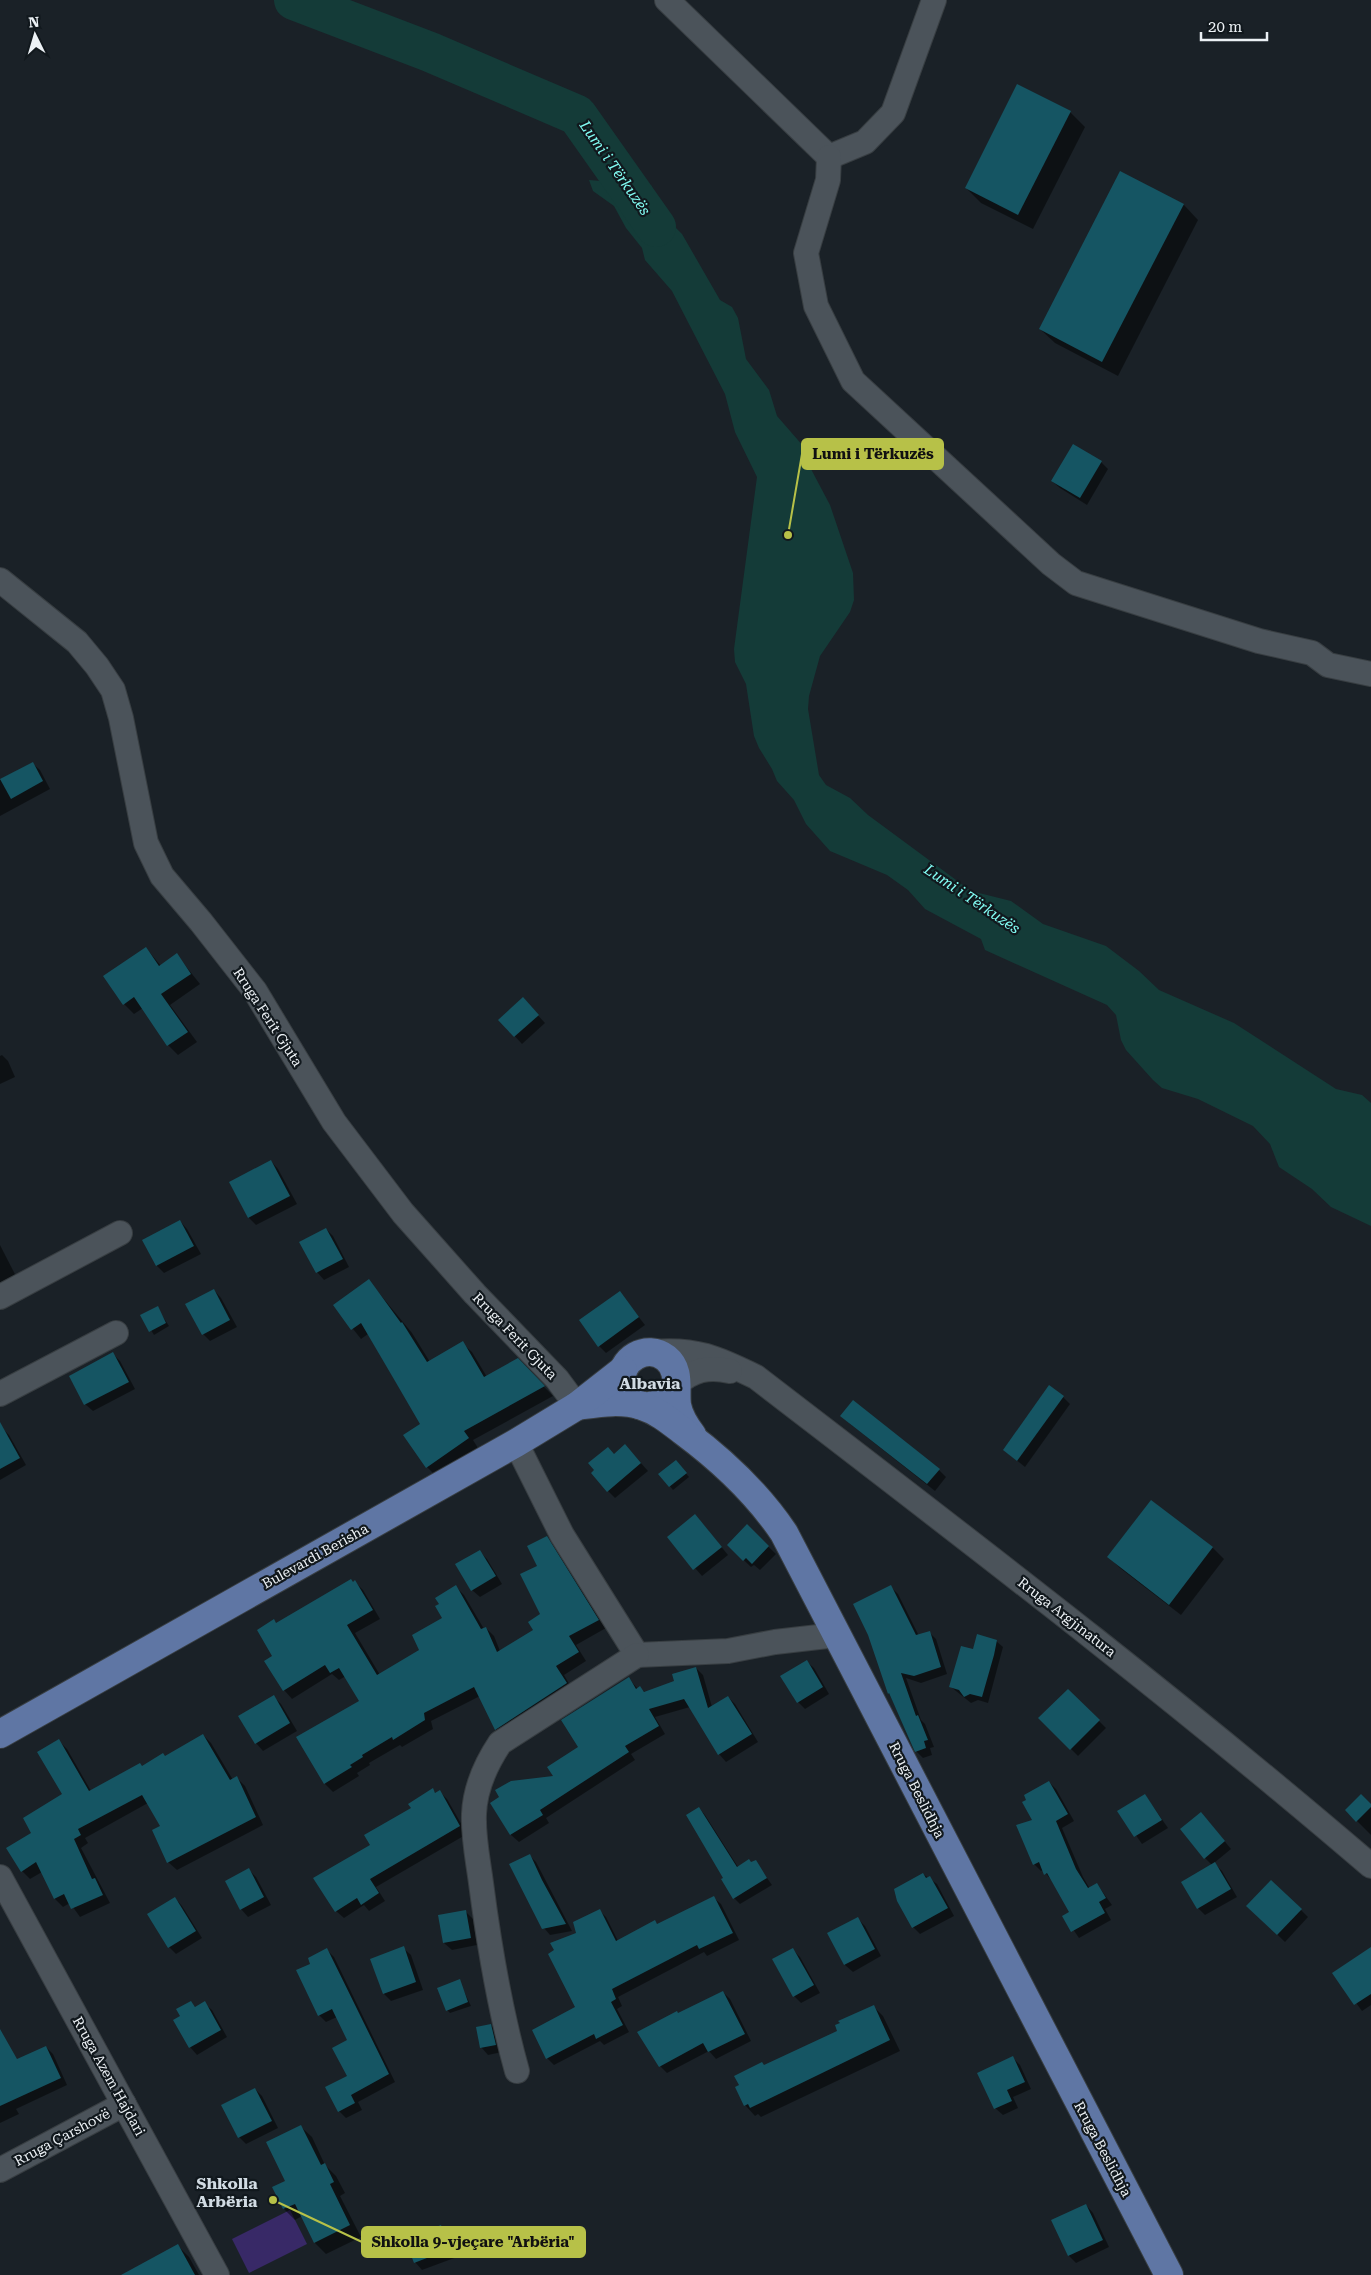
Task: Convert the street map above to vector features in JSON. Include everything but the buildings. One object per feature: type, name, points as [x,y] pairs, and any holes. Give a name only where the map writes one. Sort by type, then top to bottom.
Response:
[{"type":"main road","points":[[676,1384],[667,1400],[651,1407],[642,1406],[634,1402],[623,1388],[624,1370],[635,1356],[652,1352],[668,1359],[674,1367],[676,1384],[677,1407],[684,1424],[696,1440]]},
{"type":"main road","name":"Bulevardi Berisha","points":[[0,1734],[516,1443],[577,1406],[624,1370]]},
{"type":"main road","name":"Rruga Beslidhja","points":[[577,1406],[617,1402],[642,1406],[661,1414],[696,1440],[746,1485],[768,1509],[784,1533],[1169,2275]]},
{"type":"street","points":[[667,0],[829,157],[828,180],[806,253],[816,306],[853,380],[1051,564],[1076,583],[1259,641],[1312,653],[1328,665],[1371,674]]},
{"type":"street","points":[[829,157],[865,142],[893,113],[934,0]]},
{"type":"street","name":"Rruga Ferit Gjuta","points":[[0,580],[76,642],[97,666],[113,690],[121,718],[146,843],[162,876],[255,991],[334,1122],[403,1213],[475,1294],[557,1379],[577,1406]]},
{"type":"street","points":[[0,1297],[120,1233]]},
{"type":"street","points":[[0,1394],[116,1333]]},
{"type":"street","name":"Rruga Argjinatura","points":[[652,1352],[675,1350],[698,1352],[728,1363],[756,1377],[1122,1660],[1252,1764],[1371,1866]]},
{"type":"street","name":"Rruga Argjinatura","points":[[676,1384],[688,1374],[702,1369],[726,1370],[756,1377]]},
{"type":"street","points":[[516,1443],[562,1535],[637,1655]]},
{"type":"street","points":[[517,2070],[509,2042],[485,1915],[474,1813],[479,1784],[488,1762],[500,1743],[637,1655],[728,1650],[836,1635]]},
{"type":"street","name":"Rruga Azem Hajdari","points":[[0,1877],[217,2275]]},
{"type":"street","name":"Rruga Çarshovë","points":[[0,2170],[124,2104]]},
{"type":"shaded area","points":[[290,2210],[307,2244],[249,2273],[232,2239]]},
{"type":"water","points":[[589,180],[651,185],[668,220],[682,234],[720,300],[732,307],[738,318],[746,359],[769,390],[777,416],[804,447],[812,471],[830,505],[853,573],[854,600],[850,612],[820,656],[809,696],[808,709],[819,775],[826,785],[850,798],[868,815],[971,891],[1011,901],[1043,924],[1106,946],[1139,971],[1159,990],[1234,1023],[1336,1089],[1362,1095],[1371,1103],[1371,1226],[1331,1207],[1312,1189],[1279,1167],[1270,1144],[1253,1126],[1198,1099],[1162,1088],[1126,1050],[1121,1040],[1116,1015],[1107,1005],[985,950],[981,939],[925,909],[908,890],[887,875],[830,851],[806,824],[794,800],[777,781],[759,748],[754,736],[746,684],[735,662],[734,649],[757,477],[735,432],[725,394],[672,291],[645,260],[642,248],[626,228],[614,206],[593,191]]},
{"type":"waterway","name":"Lumi i Tërkuzës","points":[[294,0],[430,52],[577,115],[656,227]]},
{"type":"place","name":"Lumi i Tërkuzës","points":[[788,535]]},
{"type":"place","name":"Shkolla 9-vjeçare \"Arbëria\"","points":[[273,2200]]},
{"type":"district","name":"Albavia","points":[[650,1383]]},
{"type":"district","name":"Shkolla Arbëria","points":[[227,2192]]}]
